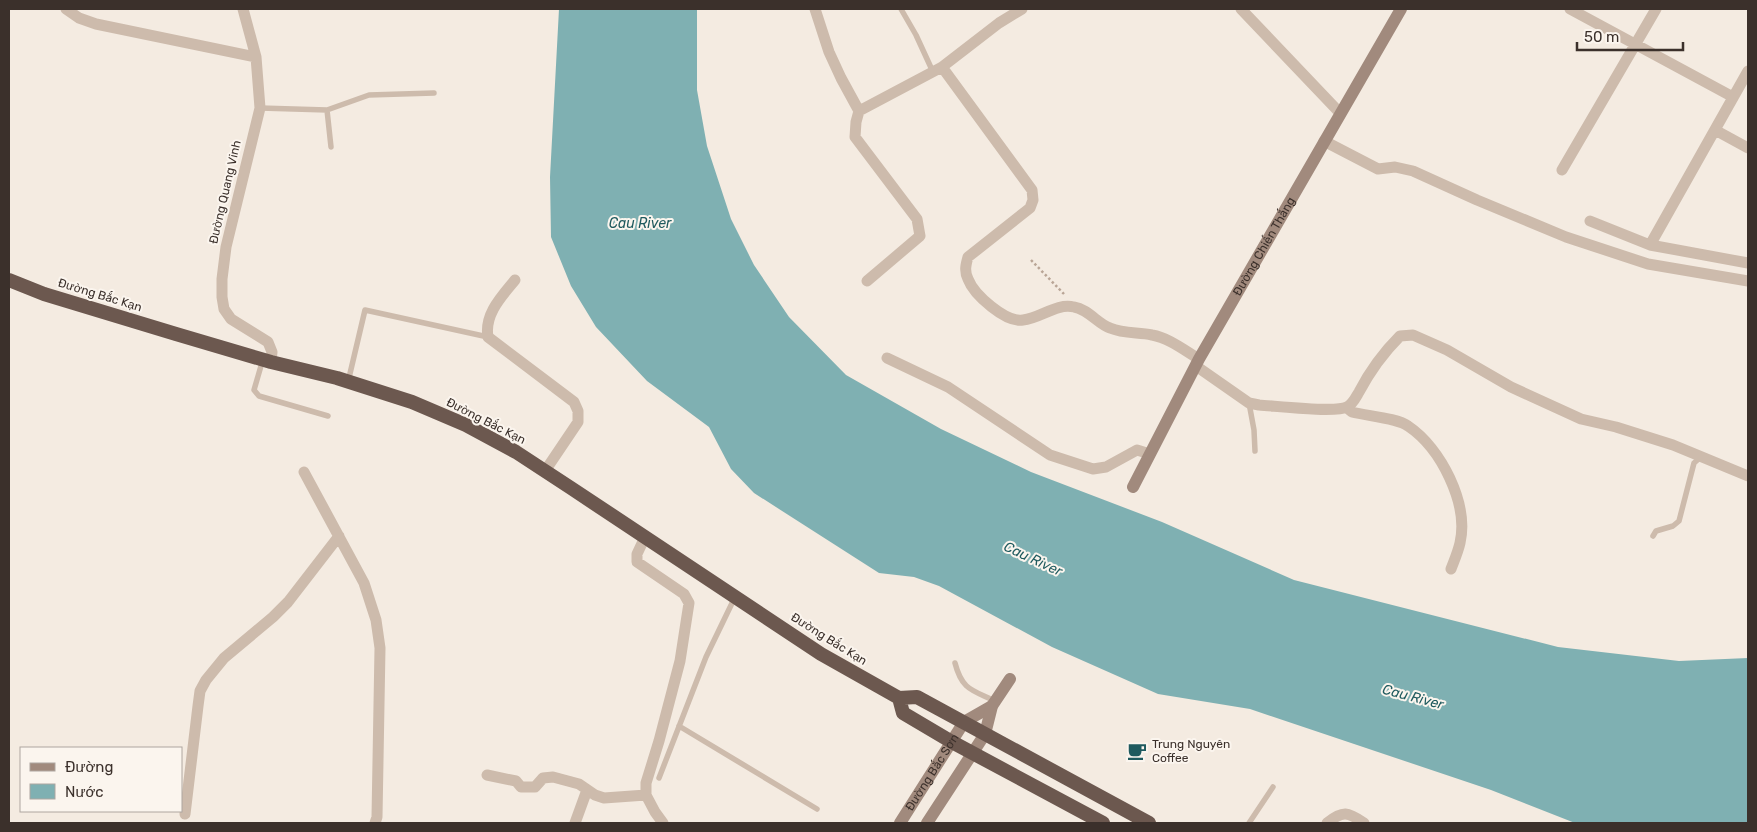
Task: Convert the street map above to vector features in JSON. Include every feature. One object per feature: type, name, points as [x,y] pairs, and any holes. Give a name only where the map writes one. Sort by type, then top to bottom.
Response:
[{"type":"highway","name":"Đường Bắc Kạn","points":[[9,280],[54,297],[412,402],[466,425],[516,452],[821,654],[899,698],[918,697],[1148,823]]},
{"type":"highway","name":"Đường Bắc Kạn","points":[[899,698],[903,713],[952,742],[974,752],[1103,823]]},
{"type":"main road","name":"Đường Chiến Thắng","points":[[1133,487],[1197,363],[1400,9]]},
{"type":"main road","points":[[964,722],[993,704],[1010,679]]},
{"type":"main road","name":"Đường Bắc Sơn","points":[[927,823],[985,734],[993,704]]},
{"type":"main road","name":"Đường Bắc Sơn","points":[[900,823],[964,722]]},
{"type":"street","points":[[66,9],[79,18],[96,24],[256,57]]},
{"type":"street","name":"Đường Quang Vinh","points":[[243,9],[256,57],[260,108],[226,247],[222,297],[224,309],[231,319],[268,342],[272,352],[267,360]]},
{"type":"street","points":[[815,9],[829,52],[859,111],[855,138],[917,219],[920,236],[867,282]]},
{"type":"street","points":[[859,111],[938,70],[999,23],[1022,9]]},
{"type":"street","points":[[1241,9],[1340,113]]},
{"type":"street","points":[[1570,9],[1733,98]]},
{"type":"street","points":[[1562,170],[1656,9]]},
{"type":"street","points":[[938,70],[1032,190],[1033,200],[1030,208],[968,256],[965,268],[968,279],[975,290],[999,312],[1011,320],[1024,320],[1066,306],[1077,307],[1109,328],[1152,335],[1166,340],[1249,403],[1320,410],[1347,408],[1354,401],[1365,379],[1385,351],[1400,336],[1413,335],[1447,350],[1511,387],[1581,419],[1646,436],[1702,456],[1748,476]]},
{"type":"street","points":[[1650,245],[1748,70]]},
{"type":"street","points":[[1715,130],[1748,148]]},
{"type":"street","points":[[1324,141],[1378,169],[1395,167],[1413,171],[1566,238],[1648,264],[1748,281]]},
{"type":"street","points":[[1590,220],[1650,245],[1748,263]]},
{"type":"street","points":[[515,280],[497,302],[486,328],[488,337],[574,402],[578,411],[578,422],[545,471]]},
{"type":"street","points":[[887,358],[948,387],[1050,455],[1093,469],[1106,467],[1137,450],[1150,454]]},
{"type":"street","points":[[1347,408],[1352,412],[1399,421],[1408,425],[1423,440],[1440,462],[1455,491],[1462,522],[1460,543],[1451,569]]},
{"type":"street","points":[[304,472],[364,583],[376,620],[380,648],[377,817],[375,823]]},
{"type":"street","points":[[185,814],[192,740],[200,690],[224,658],[288,602],[339,536]]},
{"type":"street","points":[[645,537],[637,554],[637,562],[684,594],[689,602],[680,661],[646,784],[646,795],[654,812],[663,823]]},
{"type":"street","points":[[487,774],[516,781],[521,787],[531,788],[535,787],[544,778],[553,777],[579,784],[595,795],[604,798],[646,795]]},
{"type":"street","points":[[575,823],[588,790]]},
{"type":"street","points":[[1327,823],[1337,815],[1351,814],[1364,823]]},
{"type":"lane","points":[[902,9],[938,70]]},
{"type":"lane","points":[[260,108],[327,110],[369,95],[434,93]]},
{"type":"lane","points":[[327,110],[331,147]]},
{"type":"lane","points":[[348,382],[365,310],[488,337]]},
{"type":"lane","points":[[267,360],[254,390],[259,396],[328,416]]},
{"type":"lane","points":[[1249,403],[1254,430],[1255,451]]},
{"type":"lane","points":[[1653,536],[1656,531],[1673,526],[1679,521],[1694,463],[1702,456]]},
{"type":"lane","points":[[659,778],[706,657],[735,597]]},
{"type":"lane","points":[[955,663],[959,677],[966,687],[993,704]]},
{"type":"lane","points":[[679,726],[817,809]]},
{"type":"lane","points":[[1249,823],[1273,787]]},
{"type":"path","points":[[1030,260],[1077,307]]},
{"type":"water","name":"Cau River","points":[[559,9],[697,9],[697,90],[707,146],[731,219],[754,265],[789,317],[846,375],[941,429],[1031,472],[1162,522],[1294,580],[1558,647],[1679,661],[1748,658],[1748,823],[1575,823],[1491,790],[1250,709],[1158,694],[1052,647],[939,586],[914,577],[879,573],[754,493],[731,469],[709,427],[647,381],[596,327],[571,286],[551,237],[550,177]]},
{"type":"place","name":"Trung Nguyên Coffee","points":[[1137,751]]}]
